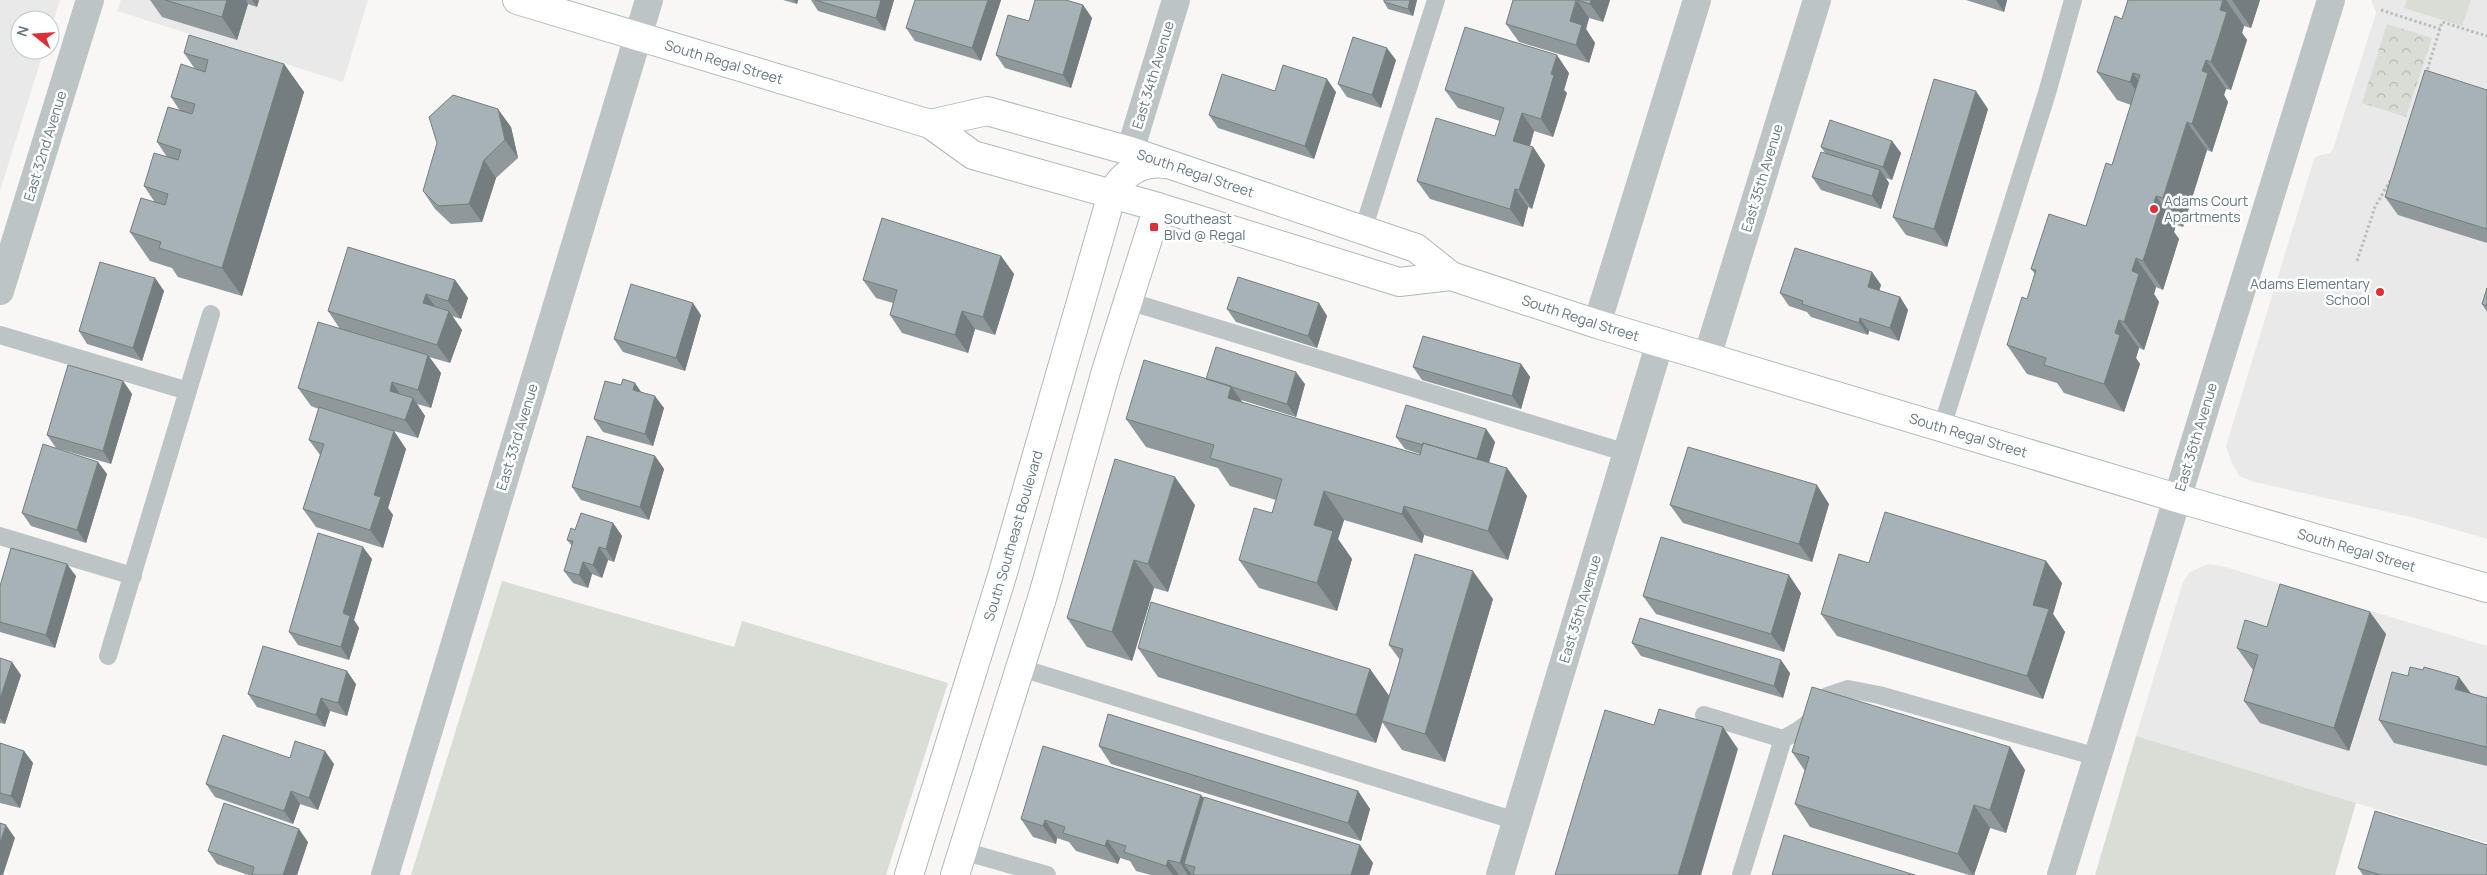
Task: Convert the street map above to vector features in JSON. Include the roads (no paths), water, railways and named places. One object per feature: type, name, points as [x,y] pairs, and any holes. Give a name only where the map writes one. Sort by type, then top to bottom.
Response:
[{"type":"main road","name":"South Regal Street","points":[[518,0],[930,124],[972,155],[1158,207],[1399,282],[1451,276]]},
{"type":"main road","name":"South Regal Street","points":[[930,124],[986,111],[1067,135],[1131,160],[1172,164],[1416,248],[1451,276],[1598,324],[2177,498],[2487,588]]},
{"type":"main road","points":[[959,863],[1021,668],[1128,301],[1158,207],[1152,189],[1131,160],[1112,194]]},
{"type":"main road","name":"South Southeast Boulevard","points":[[909,875],[1002,576],[1112,194]]},
{"type":"street","name":"East 32nd Avenue","points":[[0,291],[90,0]]},
{"type":"street","name":"East 33rd Avenue","points":[[385,875],[648,0]]},
{"type":"street","name":"East 34th Avenue","points":[[1131,160],[1176,0]]},
{"type":"street","points":[[1598,324],[1697,0]]},
{"type":"street","name":"East 35th Avenue","points":[[1707,357],[1817,0]]},
{"type":"street","name":"East 36th Avenue","points":[[2061,875],[2330,0]]},
{"type":"street","name":"East 35th Avenue","points":[[1500,875],[1660,342]]},
{"type":"lane","points":[[1363,230],[1436,0]]},
{"type":"lane","points":[[1942,427],[2047,93],[2073,0]]},
{"type":"lane","points":[[1128,301],[1627,452]]},
{"type":"lane","points":[[108,656],[211,314]]},
{"type":"lane","points":[[0,335],[188,391]]},
{"type":"lane","points":[[0,536],[133,576]]},
{"type":"lane","points":[[1021,668],[1516,822]]},
{"type":"lane","points":[[1704,715],[1783,739],[1803,729],[1818,716],[1827,696],[1848,689],[1879,694],[2097,758]]},
{"type":"lane","points":[[1741,875],[1783,739]]},
{"type":"lane","points":[[959,863],[1047,875]]},
{"type":"place","name":"Adams Court Apartments","points":[[2154,209]]},
{"type":"place","name":"Southeast Blvd @ Regal","points":[[1154,227]]},
{"type":"place","name":"Adams Elementary School","points":[[2380,292]]}]
